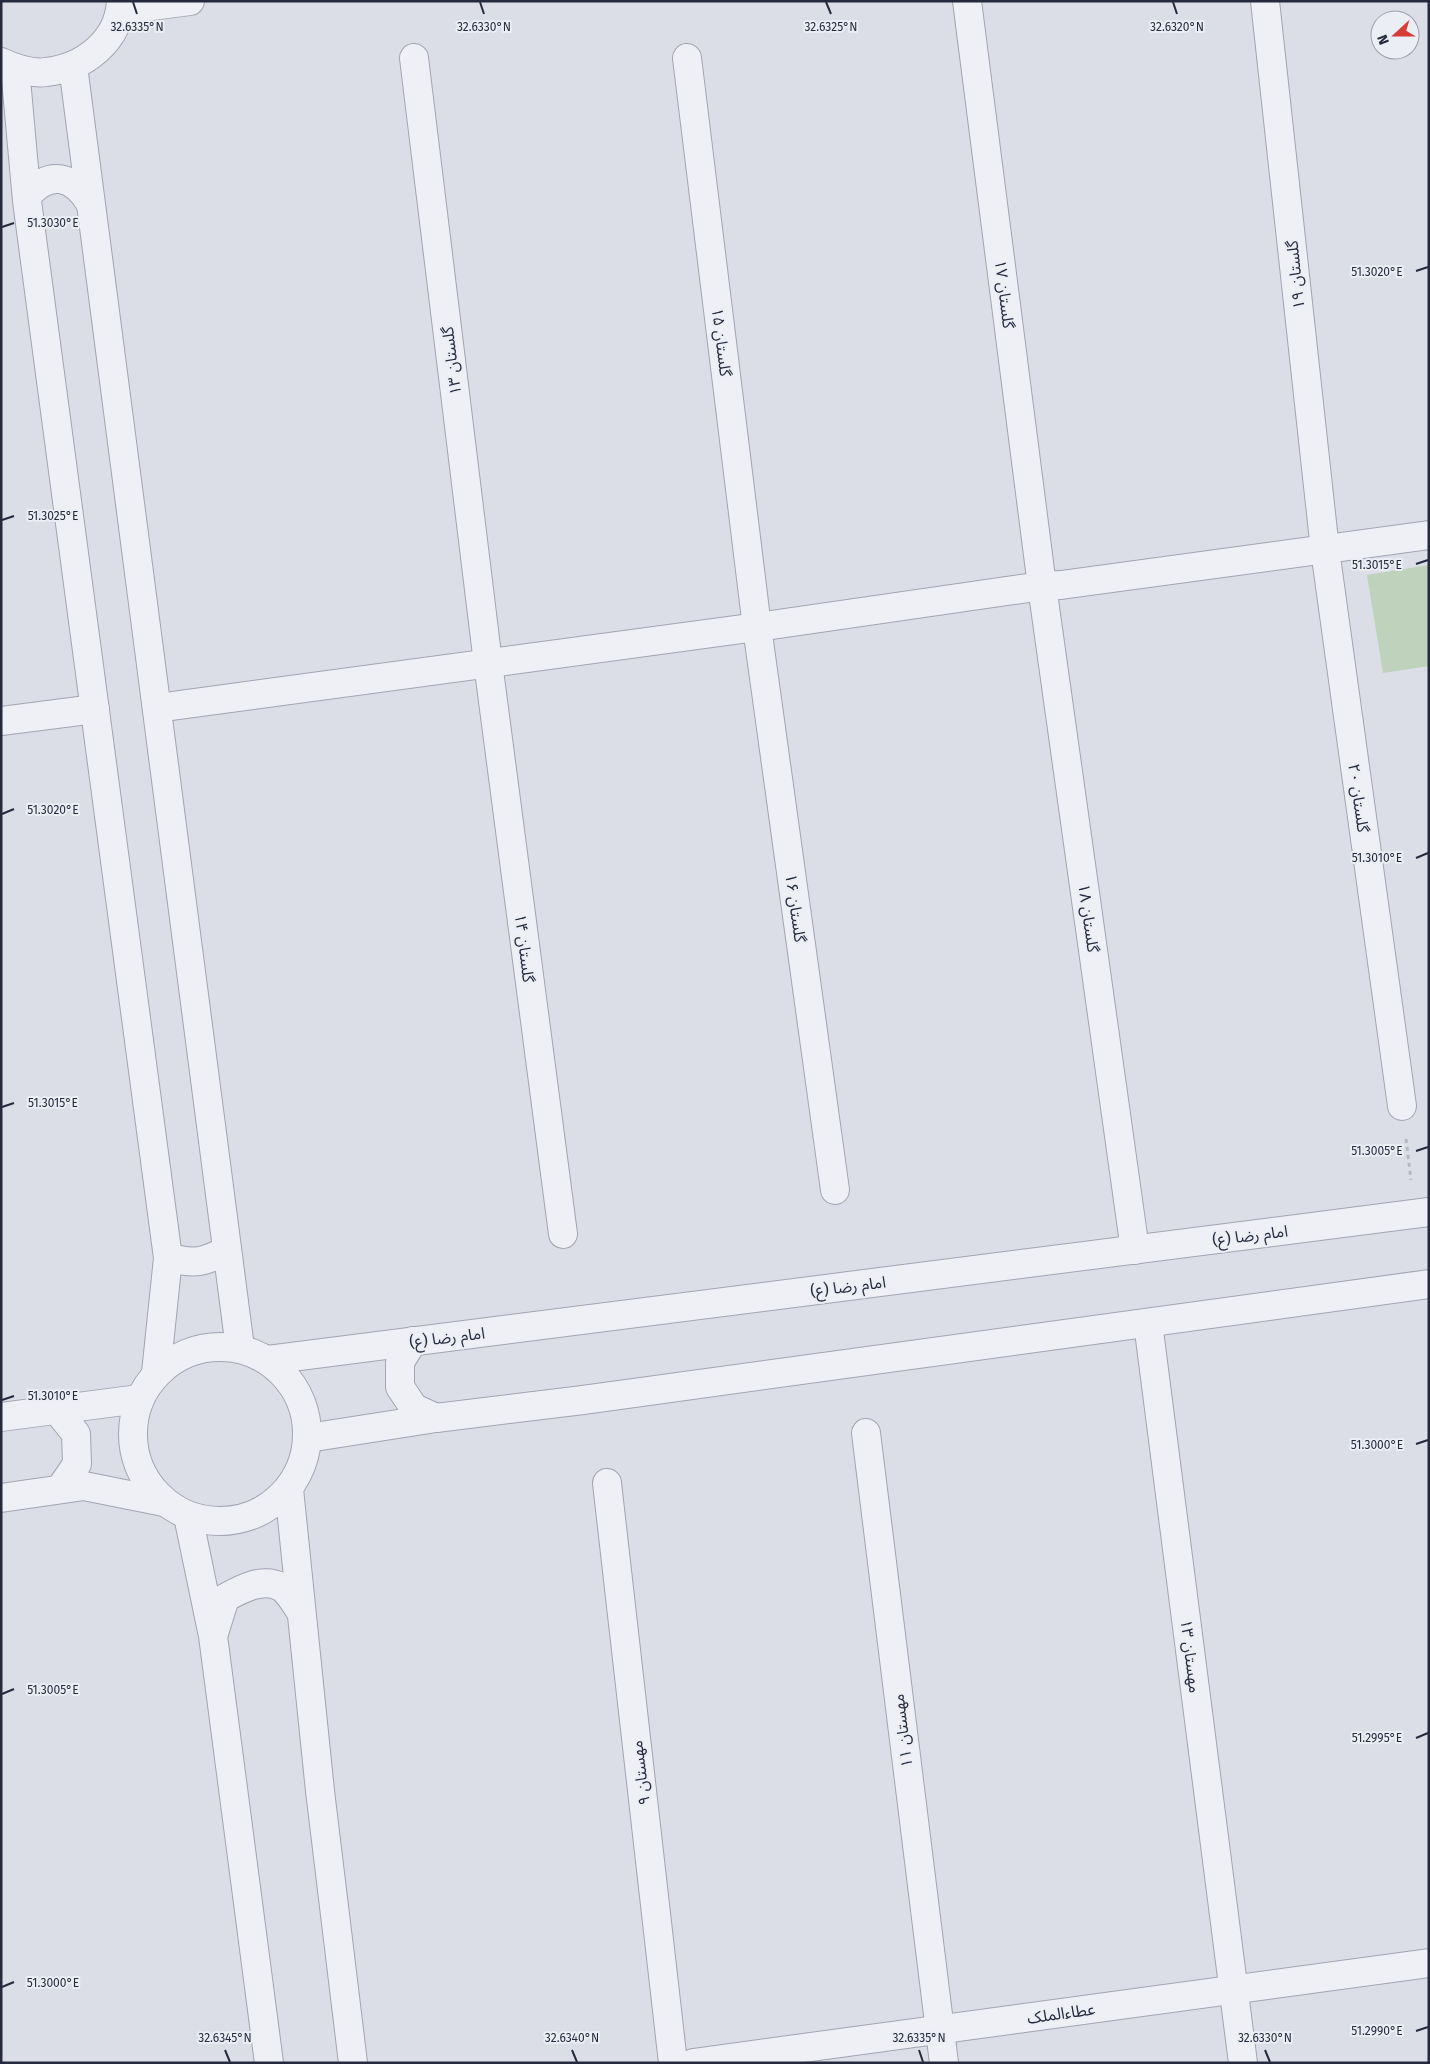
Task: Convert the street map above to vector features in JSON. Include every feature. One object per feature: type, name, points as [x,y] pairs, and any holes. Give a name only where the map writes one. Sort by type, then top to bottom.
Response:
[{"type":"street","points":[[156,1373],[168,1258],[8,65],[45,72],[73,66],[95,53],[111,34],[121,6],[190,1]]},
{"type":"street","name":"گلستان ۱۷","points":[[967,1],[1042,586]]},
{"type":"street","name":"گلستان ۱۹","points":[[1265,1],[1325,550]]},
{"type":"street","name":"گلستان ۱۳","points":[[414,58],[488,663]]},
{"type":"street","name":"گلستان ۱۵","points":[[686,58],[757,627]]},
{"type":"street","points":[[73,66],[240,1348]]},
{"type":"street","points":[[27,196],[36,186],[47,180],[61,179],[73,183],[83,191],[90,203]]},
{"type":"street","points":[[157,708],[757,627],[1042,586],[1429,535]]},
{"type":"street","name":"گلستان ۲۰","points":[[1325,550],[1402,1106]]},
{"type":"street","name":"گلستان ۱۸","points":[[1042,586],[1135,1250]]},
{"type":"street","name":"گلستان ۱۶","points":[[757,627],[835,1190]]},
{"type":"street","name":"گلستان ۱۴","points":[[488,663],[563,1234]]},
{"type":"street","points":[[1,721],[95,709]]},
{"type":"street","name":"امام رضا (ع)","points":[[268,1360],[1422,1213]]},
{"type":"street","points":[[168,1258],[188,1263],[209,1260],[227,1250]]},
{"type":"street","points":[[308,1438],[436,1418],[583,1400],[1429,1284]]},
{"type":"street","name":"مهستان ۱۳","points":[[1148,1323],[1243,2063]]},
{"type":"street","points":[[413,1341],[400,1362],[400,1387],[414,1408],[436,1418]]},
{"type":"street","points":[[1,1498],[84,1486],[164,1502],[188,1516],[216,1522],[243,1519],[268,1508],[289,1489],[302,1465],[308,1438],[304,1408],[290,1381],[268,1360],[240,1348],[209,1347],[181,1355],[156,1373],[139,1399],[132,1428],[135,1456],[146,1481],[164,1502]]},
{"type":"street","points":[[1,1417],[139,1399]]},
{"type":"street","points":[[57,1410],[76,1434],[77,1464],[60,1489]]},
{"type":"street","name":"مهستان ۱۱","points":[[866,1433],[944,2063]]},
{"type":"street","name":"مهستان ۹","points":[[607,1483],[674,2063]]},
{"type":"street","points":[[289,1489],[320,1791],[353,2063]]},
{"type":"street","points":[[188,1516],[213,1636],[269,2063]]},
{"type":"street","points":[[213,1636],[225,1598],[242,1589],[264,1583],[282,1588],[301,1612]]},
{"type":"street","name":"عطاءالملک","points":[[693,2063],[1429,1963]]},
{"type":"path","points":[[1402,1106],[1422,1213]]},
{"type":"green space","points":[[1429,565],[1429,666],[1383,673],[1367,575]]}]
